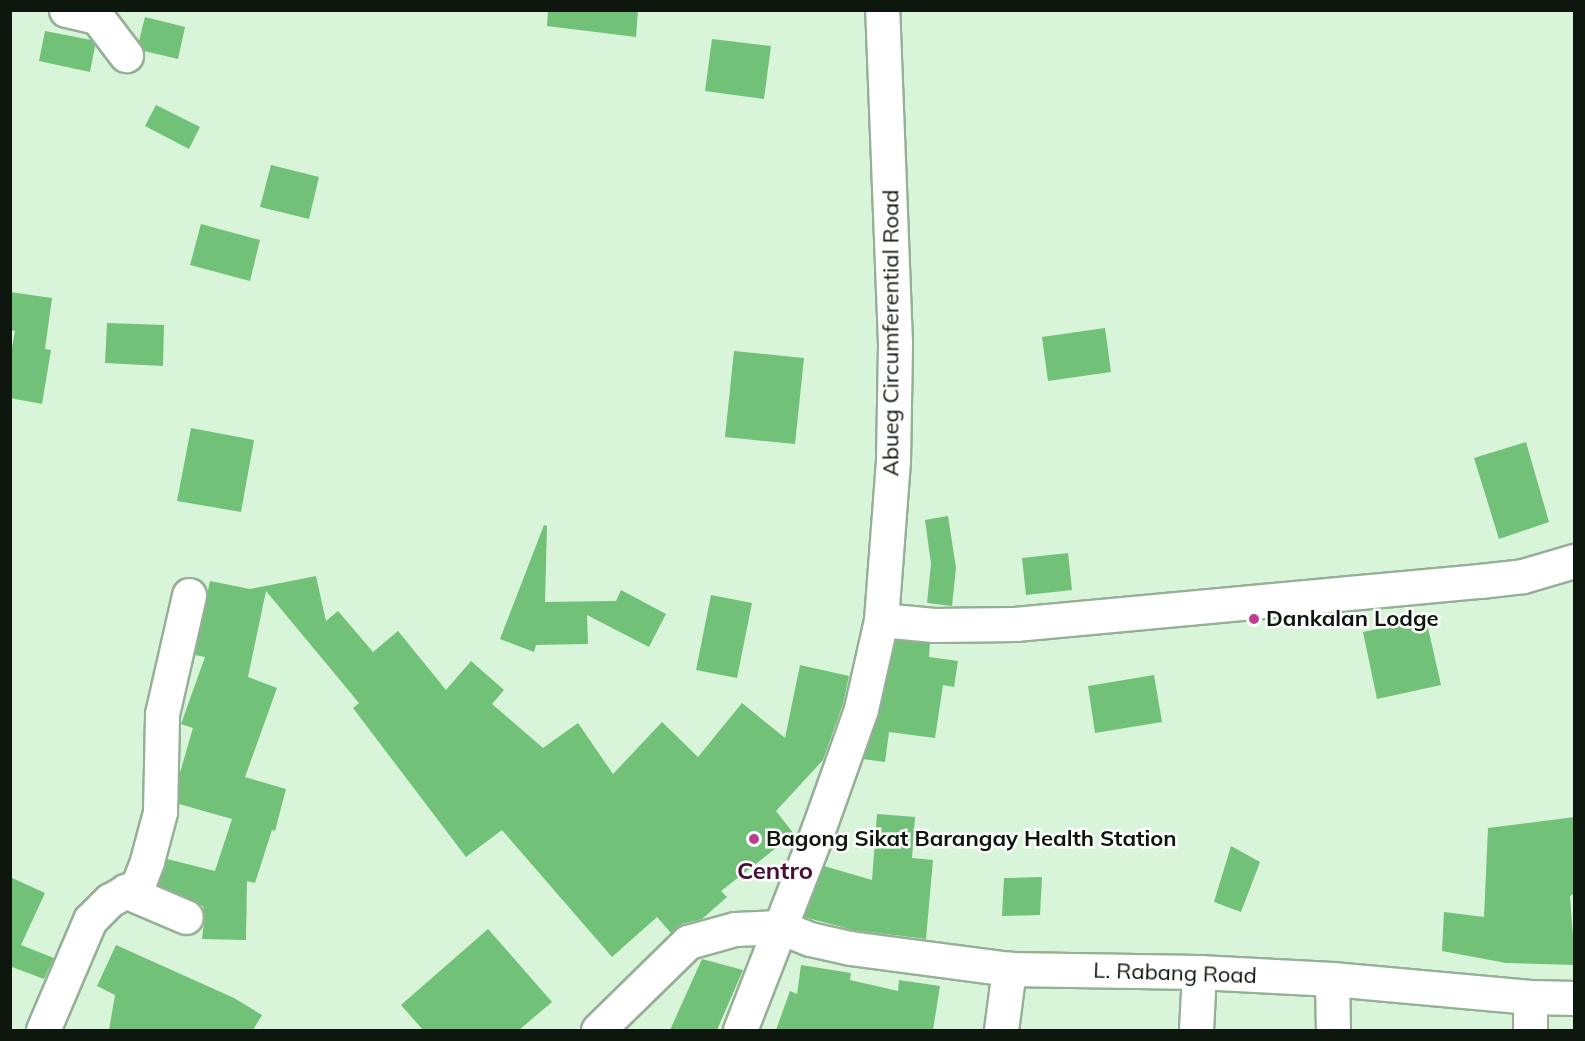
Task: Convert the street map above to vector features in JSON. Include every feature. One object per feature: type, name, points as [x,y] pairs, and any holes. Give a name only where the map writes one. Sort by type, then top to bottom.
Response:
[{"type":"street","points":[[66,10],[97,17],[126,55]]},
{"type":"street","name":"Abueg Circumferential Road","points":[[740,1030],[818,830],[861,709],[881,620],[893,460],[895,343],[882,10]]},
{"type":"street","points":[[881,620],[934,625],[1015,624],[1480,581],[1523,576],[1575,561]]},
{"type":"street","points":[[43,1030],[76,947],[90,920],[100,907],[138,885],[143,874],[160,812],[162,714],[189,595]]},
{"type":"street","points":[[125,891],[186,917]]},
{"type":"street","points":[[598,1030],[688,942],[735,929],[780,927]]},
{"type":"street","name":"L. Rabang Road","points":[[780,927],[810,939],[850,948],[1009,969],[1199,972],[1332,979],[1530,997],[1575,998]]},
{"type":"street","points":[[1001,1030],[1009,969]]},
{"type":"street","points":[[1196,1030],[1199,972]]},
{"type":"street","points":[[1332,979],[1333,1030]]},
{"type":"street","points":[[1530,997],[1530,1030]]},
{"type":"building","points":[[548,10],[638,10],[636,37],[547,26]]},
{"type":"building","points":[[145,17],[185,27],[178,59],[144,51],[139,41]]},
{"type":"building","points":[[45,31],[91,40],[95,46],[90,72],[39,61]]},
{"type":"building","points":[[712,39],[771,46],[764,99],[705,91]]},
{"type":"building","points":[[156,105],[200,127],[189,149],[145,126]]},
{"type":"building","points":[[271,165],[319,177],[309,219],[260,207]]},
{"type":"building","points":[[201,224],[260,240],[250,281],[190,265]]},
{"type":"building","points":[[10,292],[52,298],[45,349],[51,350],[42,404],[10,398],[10,358],[15,331],[10,330]]},
{"type":"building","points":[[107,323],[164,325],[163,366],[105,363]]},
{"type":"building","points":[[1105,328],[1111,372],[1048,381],[1042,337]]},
{"type":"building","points":[[734,351],[804,358],[795,444],[725,437]]},
{"type":"building","points":[[191,428],[254,440],[241,512],[177,501]]},
{"type":"building","points":[[1526,442],[1549,522],[1499,539],[1474,458]]},
{"type":"building","points":[[948,516],[956,568],[952,606],[927,603],[931,564],[925,520]]},
{"type":"building","points":[[544,525],[547,526],[545,602],[616,601],[621,590],[666,614],[649,647],[587,615],[588,644],[536,645],[534,652],[500,639]]},
{"type":"building","points":[[1068,553],[1072,590],[1026,595],[1022,558]]},
{"type":"building","points":[[316,576],[326,621],[338,611],[373,652],[398,631],[446,690],[471,661],[504,690],[492,704],[543,748],[578,723],[613,774],[662,722],[698,757],[742,703],[785,738],[800,665],[849,676],[843,704],[823,760],[776,811],[794,834],[721,891],[727,897],[702,919],[682,924],[671,933],[657,917],[612,957],[502,830],[466,857],[353,708],[359,703],[266,591],[248,677],[277,688],[245,777],[286,789],[275,831],[272,830],[255,883],[247,881],[246,940],[202,939],[205,915],[203,906],[158,885],[167,859],[215,871],[232,819],[179,804],[179,776],[193,728],[181,724],[205,657],[195,655],[210,581],[250,589]]},
{"type":"building","points":[[711,595],[752,603],[737,678],[696,670]]},
{"type":"building","points":[[1426,619],[1441,685],[1377,699],[1363,632]]},
{"type":"building","points":[[896,640],[930,643],[929,657],[958,661],[954,687],[943,685],[935,738],[889,732],[885,762],[863,759],[879,713]]},
{"type":"building","points":[[1154,675],[1162,722],[1095,733],[1088,686]]},
{"type":"building","points":[[877,814],[915,817],[912,858],[933,860],[926,939],[853,930],[804,917],[824,866],[872,880]]},
{"type":"building","points":[[1575,817],[1575,893],[1570,896],[1575,965],[1506,963],[1442,951],[1444,912],[1484,917],[1488,828]]},
{"type":"building","points":[[1231,846],[1260,862],[1241,912],[1214,902]]},
{"type":"building","points":[[10,877],[45,893],[21,945],[54,958],[44,979],[12,967],[10,969]]},
{"type":"building","points":[[1042,877],[1040,915],[1002,916],[1004,878]]},
{"type":"building","points":[[488,929],[552,1002],[519,1030],[423,1030],[401,1005]]},
{"type":"building","points":[[116,945],[234,998],[262,1015],[253,1030],[109,1030],[115,995],[97,986]]},
{"type":"building","points":[[702,959],[743,970],[717,1030],[670,1030]]},
{"type":"building","points":[[801,965],[851,973],[850,980],[898,991],[899,980],[940,986],[933,1030],[776,1030],[790,991],[797,994]]},
{"type":"place","name":"Dankalan Lodge","points":[[1254,619]]},
{"type":"place","name":"Bagong Sikat Barangay Health Station","points":[[754,839]]},
{"type":"district","name":"Centro","points":[[775,871]]}]
